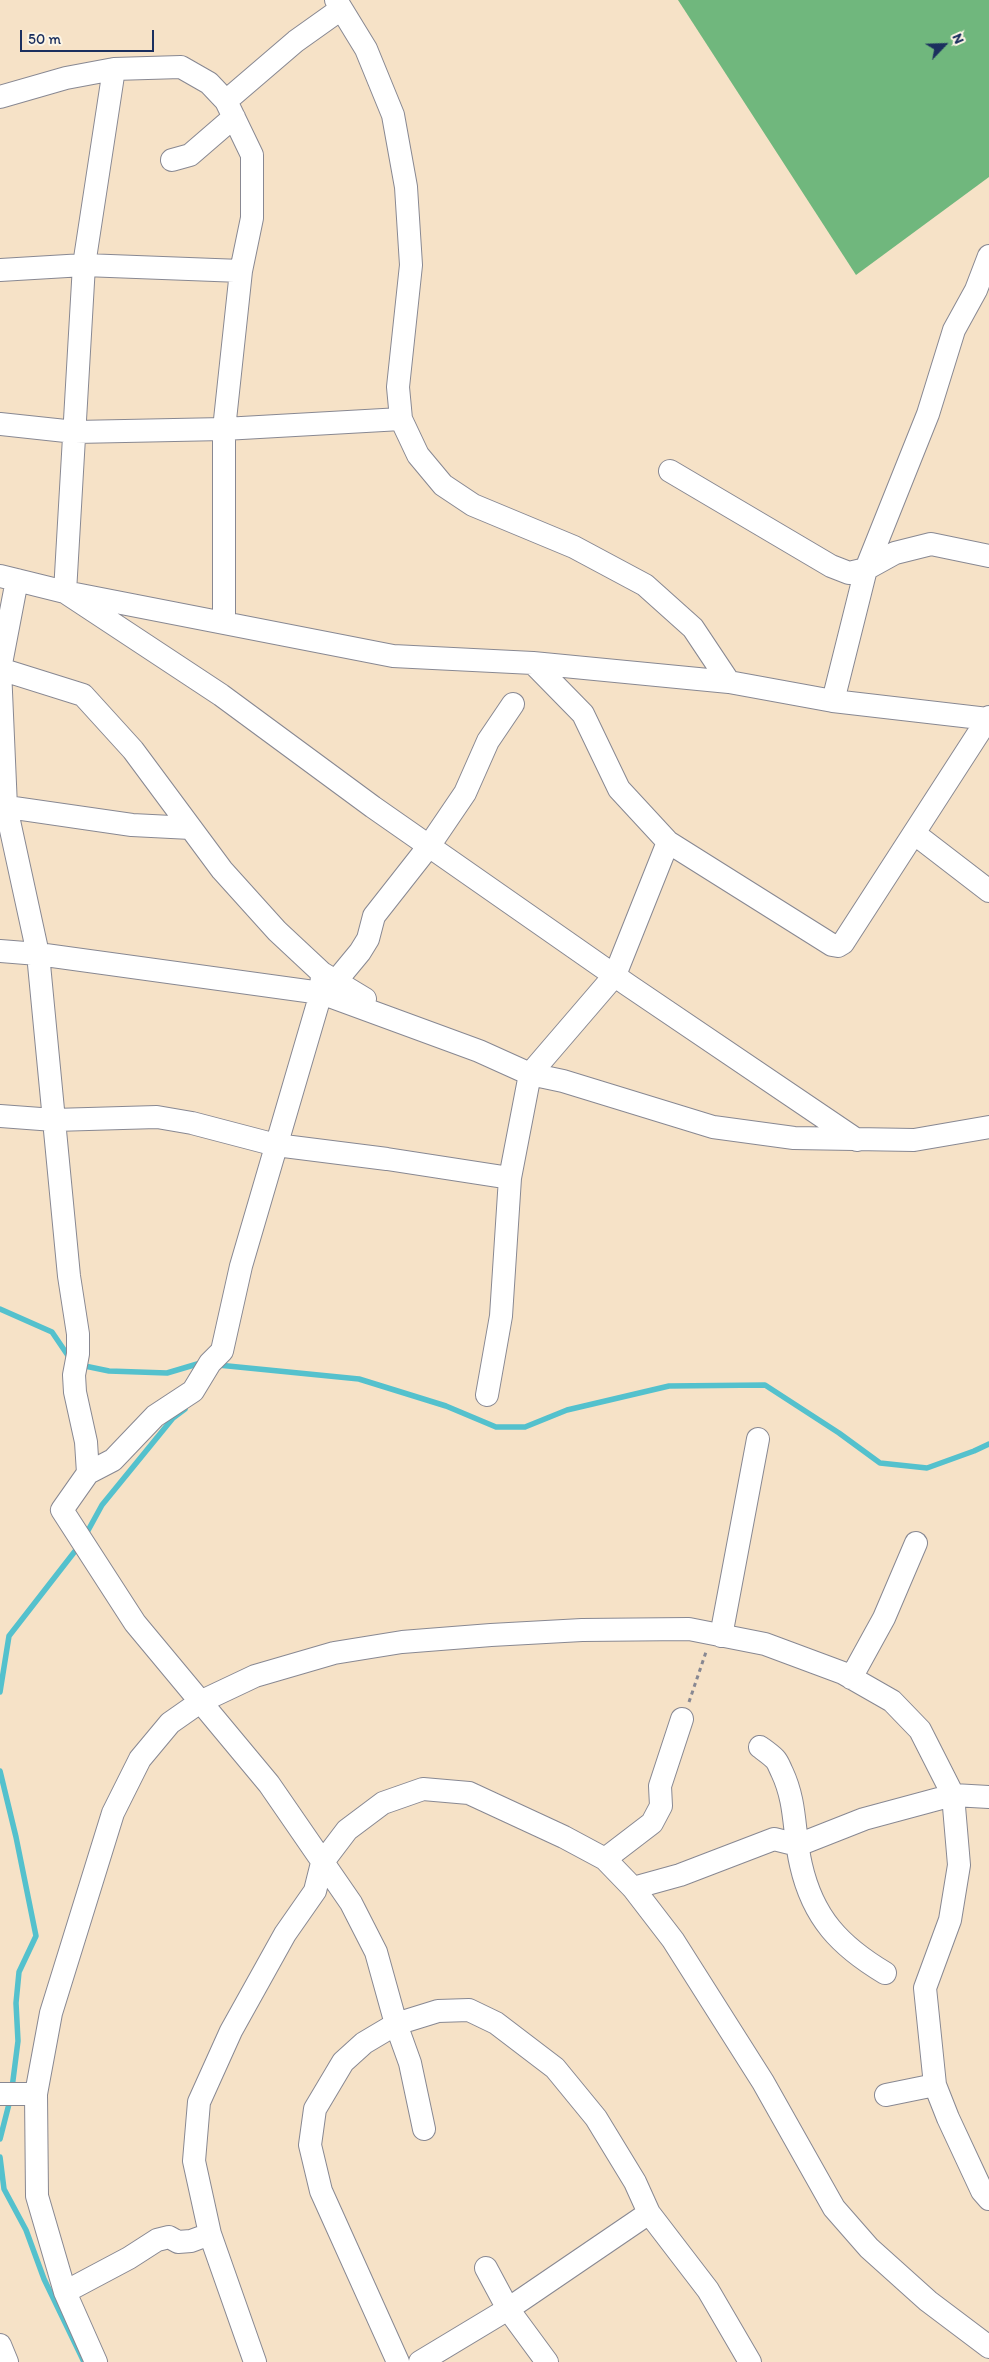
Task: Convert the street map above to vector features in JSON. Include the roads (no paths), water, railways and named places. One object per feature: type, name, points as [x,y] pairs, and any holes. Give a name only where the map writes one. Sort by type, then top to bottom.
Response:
[{"type":"street","points":[[172,160],[190,155],[230,109],[296,41],[339,4],[366,49],[393,115],[406,187],[411,265],[398,387],[401,419],[418,455],[443,485],[473,505],[574,547],[645,585],[693,628],[729,682]]},
{"type":"street","points":[[0,97],[66,78],[114,69],[180,67],[209,83],[230,109],[252,155],[252,218],[241,271],[224,429],[224,623]]},
{"type":"street","points":[[65,592],[84,265],[114,69]]},
{"type":"street","points":[[833,701],[866,569],[928,414],[954,330],[976,290],[989,256]]},
{"type":"street","points":[[0,270],[84,265],[241,271]]},
{"type":"street","points":[[0,424],[75,432],[224,429],[401,419]]},
{"type":"street","points":[[670,471],[831,566],[849,573],[866,569],[895,553],[931,544],[989,556]]},
{"type":"street","points":[[88,1473],[86,1442],[75,1392],[78,1334],[69,1276],[38,954],[3,807],[0,669],[8,578],[65,592],[393,656],[533,662],[729,682],[833,701],[989,718],[843,943],[838,946],[832,945],[668,842],[619,789],[583,714],[533,662]]},
{"type":"street","points":[[65,592],[221,695],[429,846],[857,1140]]},
{"type":"street","points":[[0,669],[83,696],[133,750],[222,870],[326,982],[402,1022],[479,1051],[530,1074],[563,1081],[713,1127],[794,1138],[857,1140],[914,1140],[989,1127]]},
{"type":"street","points":[[424,2129],[410,2063],[396,2024],[376,1952],[351,1904],[269,1784],[136,1623],[62,1510],[88,1473],[113,1460],[155,1416],[193,1391],[210,1363],[222,1351],[241,1266],[326,982],[360,952],[368,939],[374,916],[429,846],[465,793],[488,741],[513,704]]},
{"type":"street","points":[[3,807],[132,825],[191,828]]},
{"type":"street","points":[[915,834],[989,891]]},
{"type":"street","points":[[487,1395],[501,1316],[510,1178],[530,1074],[615,975],[668,842]]},
{"type":"street","points":[[0,951],[326,982]]},
{"type":"street","points":[[0,1116],[54,1120],[157,1117],[192,1123],[276,1145],[388,1159],[510,1178]]},
{"type":"street","points":[[717,1635],[758,1439]]},
{"type":"street","points":[[851,1678],[884,1618],[916,1543]]},
{"type":"street","points":[[96,2362],[65,2292],[37,2196],[36,2094],[51,2013],[112,1813],[140,1759],[170,1723],[200,1702],[255,1676],[334,1653],[402,1642],[582,1630],[689,1629],[765,1644],[851,1678],[892,1701],[920,1730],[953,1795],[959,1865],[950,1920],[925,1988],[935,2085],[982,2191],[989,2199]]},
{"type":"street","points":[[605,1859],[652,1823],[661,1806],[660,1786],[682,1719]]},
{"type":"street","points":[[760,1747],[776,1759],[787,1782],[795,1810],[801,1865],[810,1895],[826,1926],[847,1946],[885,1973]]},
{"type":"street","points":[[255,2362],[210,2234],[194,2161],[200,2102],[236,2023],[285,1934],[315,1891],[322,1863],[347,1830],[383,1803],[423,1789],[469,1793],[564,1837],[605,1859],[634,1888],[673,1940],[763,2082],[834,2208],[869,2248],[913,2288],[989,2346]]},
{"type":"street","points":[[634,1888],[680,1875],[774,1839],[798,1844],[864,1819],[953,1795],[989,1798]]},
{"type":"street","points":[[398,2362],[358,2269],[320,2191],[310,2145],[315,2109],[343,2062],[364,2043],[396,2024],[438,2011],[469,2010],[496,2023],[555,2068],[590,2111],[635,2182],[649,2212],[708,2290],[750,2362]]},
{"type":"street","points":[[886,2095],[935,2085]]},
{"type":"street","points":[[0,2094],[36,2094]]},
{"type":"street","points":[[420,2362],[508,2309],[649,2212]]},
{"type":"street","points":[[65,2292],[129,2258],[157,2240],[169,2237],[178,2242],[191,2241],[210,2234]]},
{"type":"street","points":[[486,2268],[508,2309],[547,2362]]},
{"type":"street","points":[[0,2345],[7,2362]]},
{"type":"waterway","points":[[0,1309],[52,1332],[71,1360]]},
{"type":"waterway","points":[[80,1365],[109,1371],[167,1373],[204,1362]]},
{"type":"waterway","points":[[218,1365],[359,1379],[446,1406],[496,1427],[525,1427],[567,1410],[669,1386],[765,1385],[839,1433],[880,1463],[927,1468],[989,1444]]},
{"type":"waterway","points":[[85,1536],[102,1505],[173,1418],[185,1409]]},
{"type":"waterway","points":[[0,1692],[9,1636],[79,1546]]},
{"type":"waterway","points":[[0,1771],[16,1837],[36,1936],[19,1972],[16,2003],[18,2041],[12,2088]]},
{"type":"waterway","points":[[0,2139],[10,2100]]},
{"type":"waterway","points":[[0,2157],[4,2189],[26,2230],[44,2279],[84,2362]]}]
